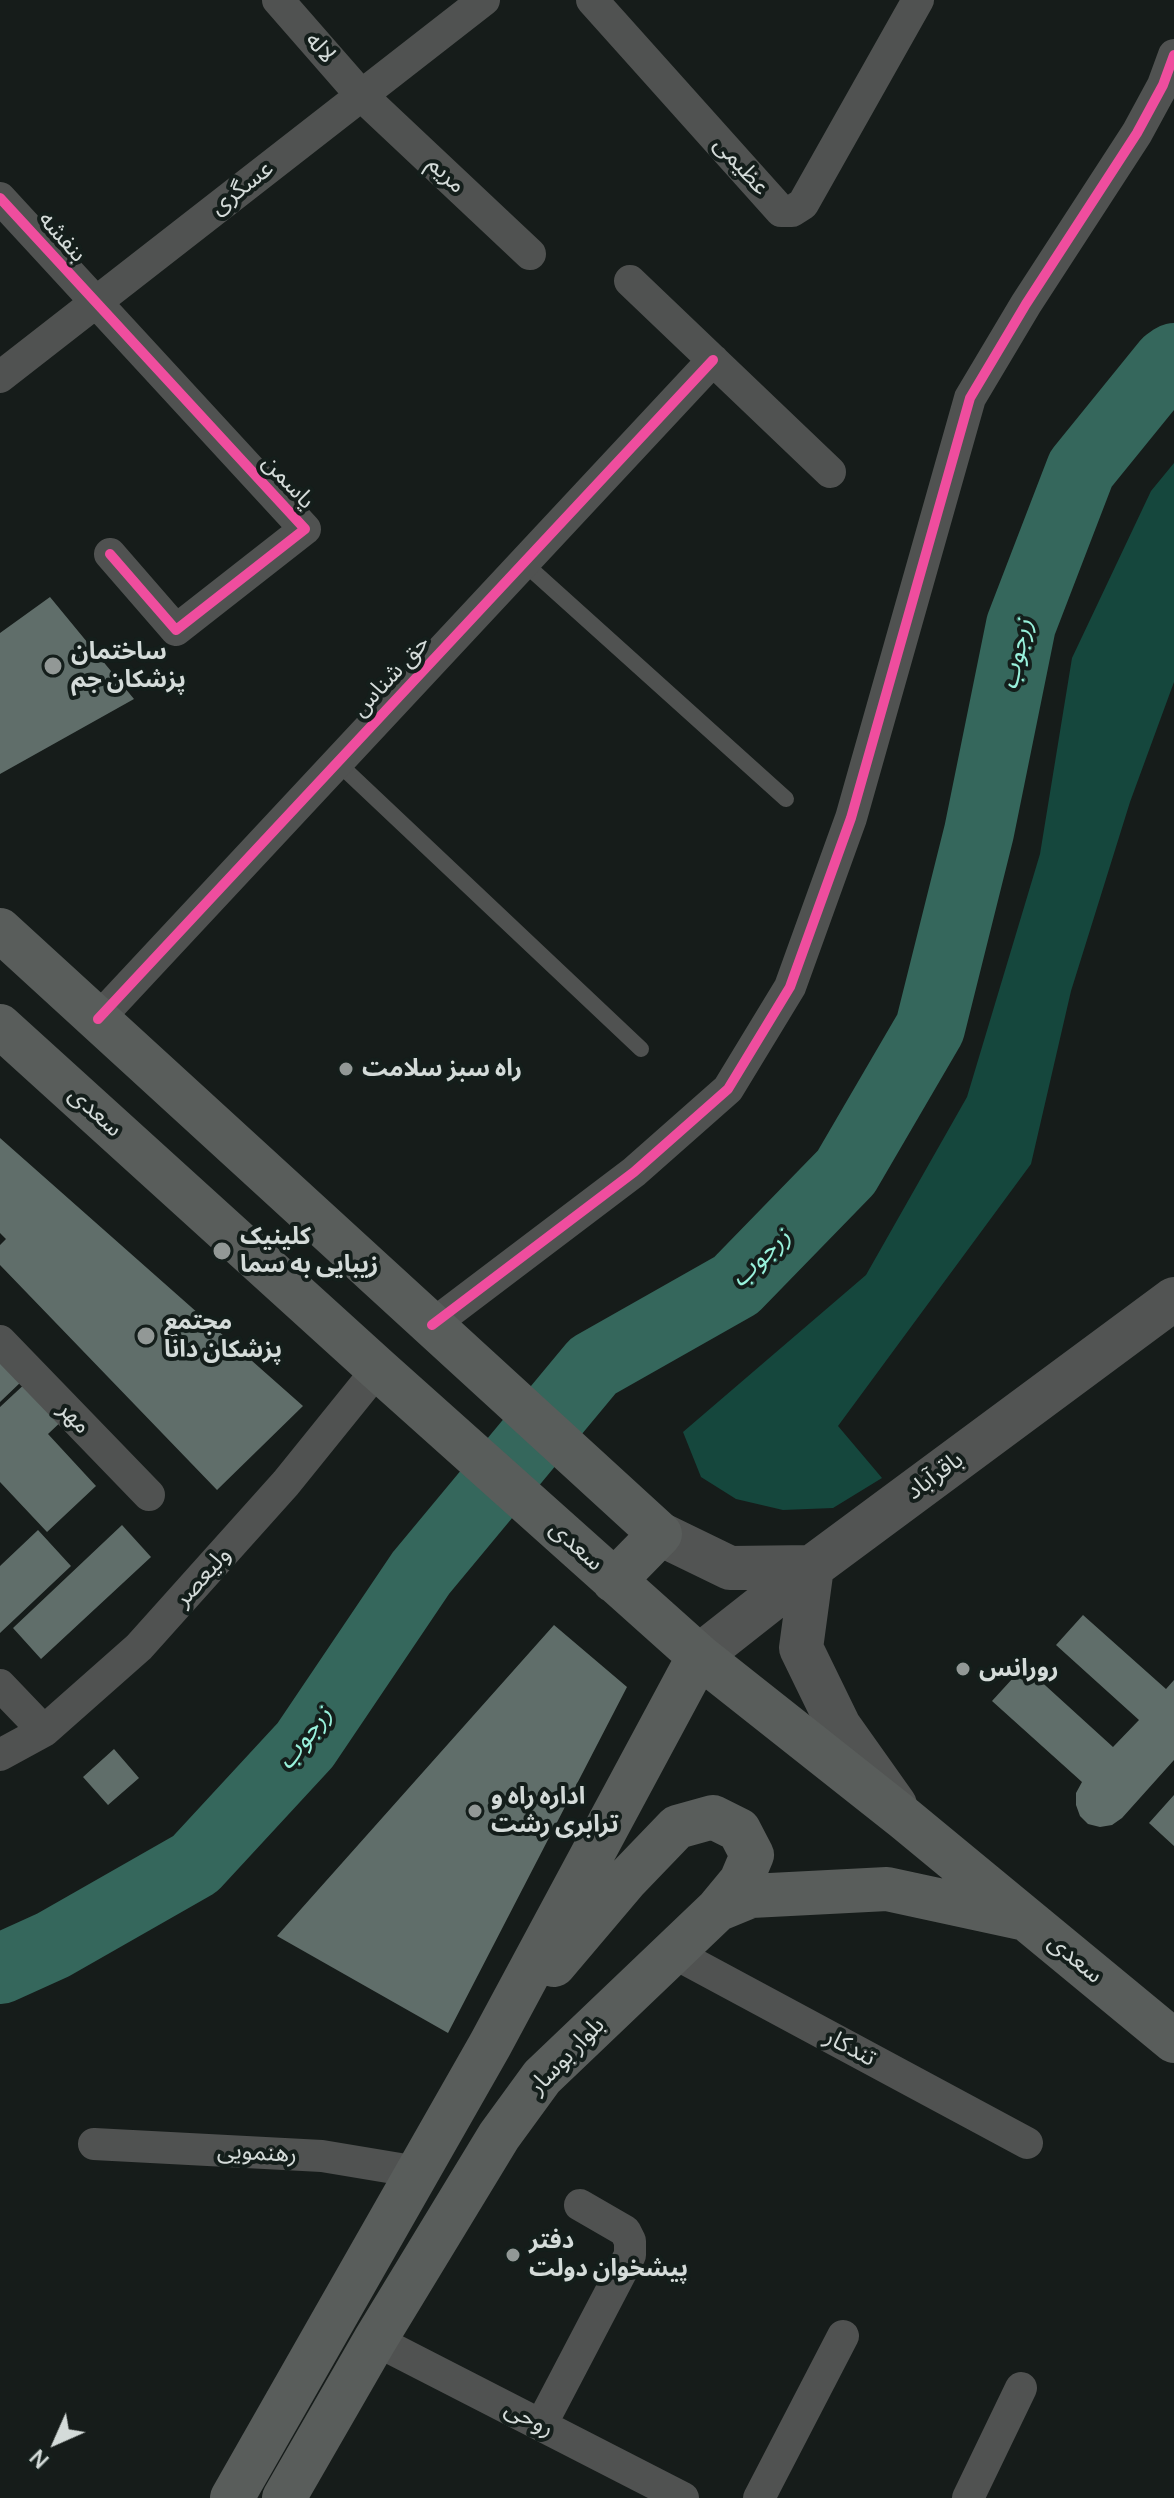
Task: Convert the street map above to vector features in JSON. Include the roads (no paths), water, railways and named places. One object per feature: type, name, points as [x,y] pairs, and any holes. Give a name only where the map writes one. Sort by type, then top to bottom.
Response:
[{"type":"main road","points":[[0,930],[660,1534],[730,1568],[812,1567],[801,1648],[839,1726],[905,1819]]},
{"type":"main road","name":"سعدی","points":[[0,1026],[699,1656],[905,1819],[1174,2041]]},
{"type":"main road","name":"باقرآباد","points":[[699,1656],[812,1567],[1174,1299]]},
{"type":"main road","points":[[614,1581],[660,1534]]},
{"type":"main road","points":[[232,2498],[490,2045],[699,1656]]},
{"type":"main road","points":[[490,2045],[547,1971],[677,1827],[713,1817],[739,1830],[752,1855],[741,1881],[717,1910]]},
{"type":"main road","name":"بلوار بوسار","points":[[284,2498],[375,2340],[499,2136],[542,2077],[717,1910],[751,1896],[887,1889],[1028,1920]]},
{"type":"street","name":"لاله","points":[[278,0],[361,95]]},
{"type":"street","name":"عسگری","points":[[0,377],[484,0]]},
{"type":"street","name":"عظیمی","points":[[592,0],[781,211],[792,211],[803,204],[918,0]]},
{"type":"street","points":[[444,1335],[728,1089],[790,987],[851,818],[970,398],[1026,304],[1137,133],[1163,85],[1174,55]]},
{"type":"street","name":"مریم","points":[[361,95],[530,254]]},
{"type":"street","name":"بنفشه","points":[[0,198],[95,303]]},
{"type":"street","points":[[630,281],[830,472]]},
{"type":"street","name":"یاسمن","points":[[95,303],[305,529],[176,630],[110,554]]},
{"type":"street","name":"حق شناس","points":[[98,1019],[713,360]]},
{"type":"street","name":"مهر","points":[[0,1341],[149,1495]]},
{"type":"street","name":"ولیعصر","points":[[0,1755],[44,1731],[149,1636],[286,1483],[378,1369]]},
{"type":"street","points":[[0,1685],[44,1731]]},
{"type":"street","name":"تندکار","points":[[672,1952],[1027,2143]]},
{"type":"street","name":"رهنمویی","points":[[94,2144],[322,2156],[418,2172]]},
{"type":"street","points":[[541,2425],[630,2255],[630,2241],[625,2231],[580,2205]]},
{"type":"street","points":[[759,2498],[843,2336]]},
{"type":"street","name":"روحی","points":[[375,2340],[683,2498]]},
{"type":"street","points":[[968,2498],[1021,2388]]},
{"type":"lane","points":[[524,563],[786,799]]},
{"type":"lane","points":[[338,763],[641,1049]]},
{"type":"waterway","name":"زرجوب","points":[[0,1969],[53,1945],[195,1864],[305,1745],[421,1573],[593,1366],[736,1285],[846,1172],[930,1028],[979,832],[1021,625],[1081,469],[1174,358]]},
{"type":"place","name":"ساختمان پزشکان جم","points":[[53,666]]},
{"type":"place","name":"راه سبز سلامت","points":[[346,1069]]},
{"type":"place","name":"کلینیک زیبایی به سما","points":[[222,1251]]},
{"type":"place","name":"مجتمع پزشکان دانا","points":[[146,1336]]},
{"type":"place","name":"رورانس","points":[[963,1669]]},
{"type":"place","name":"اداره راه و ترابری رشت","points":[[475,1811]]},
{"type":"place","name":"دفتر پیشخوان دولت","points":[[513,2255]]}]
